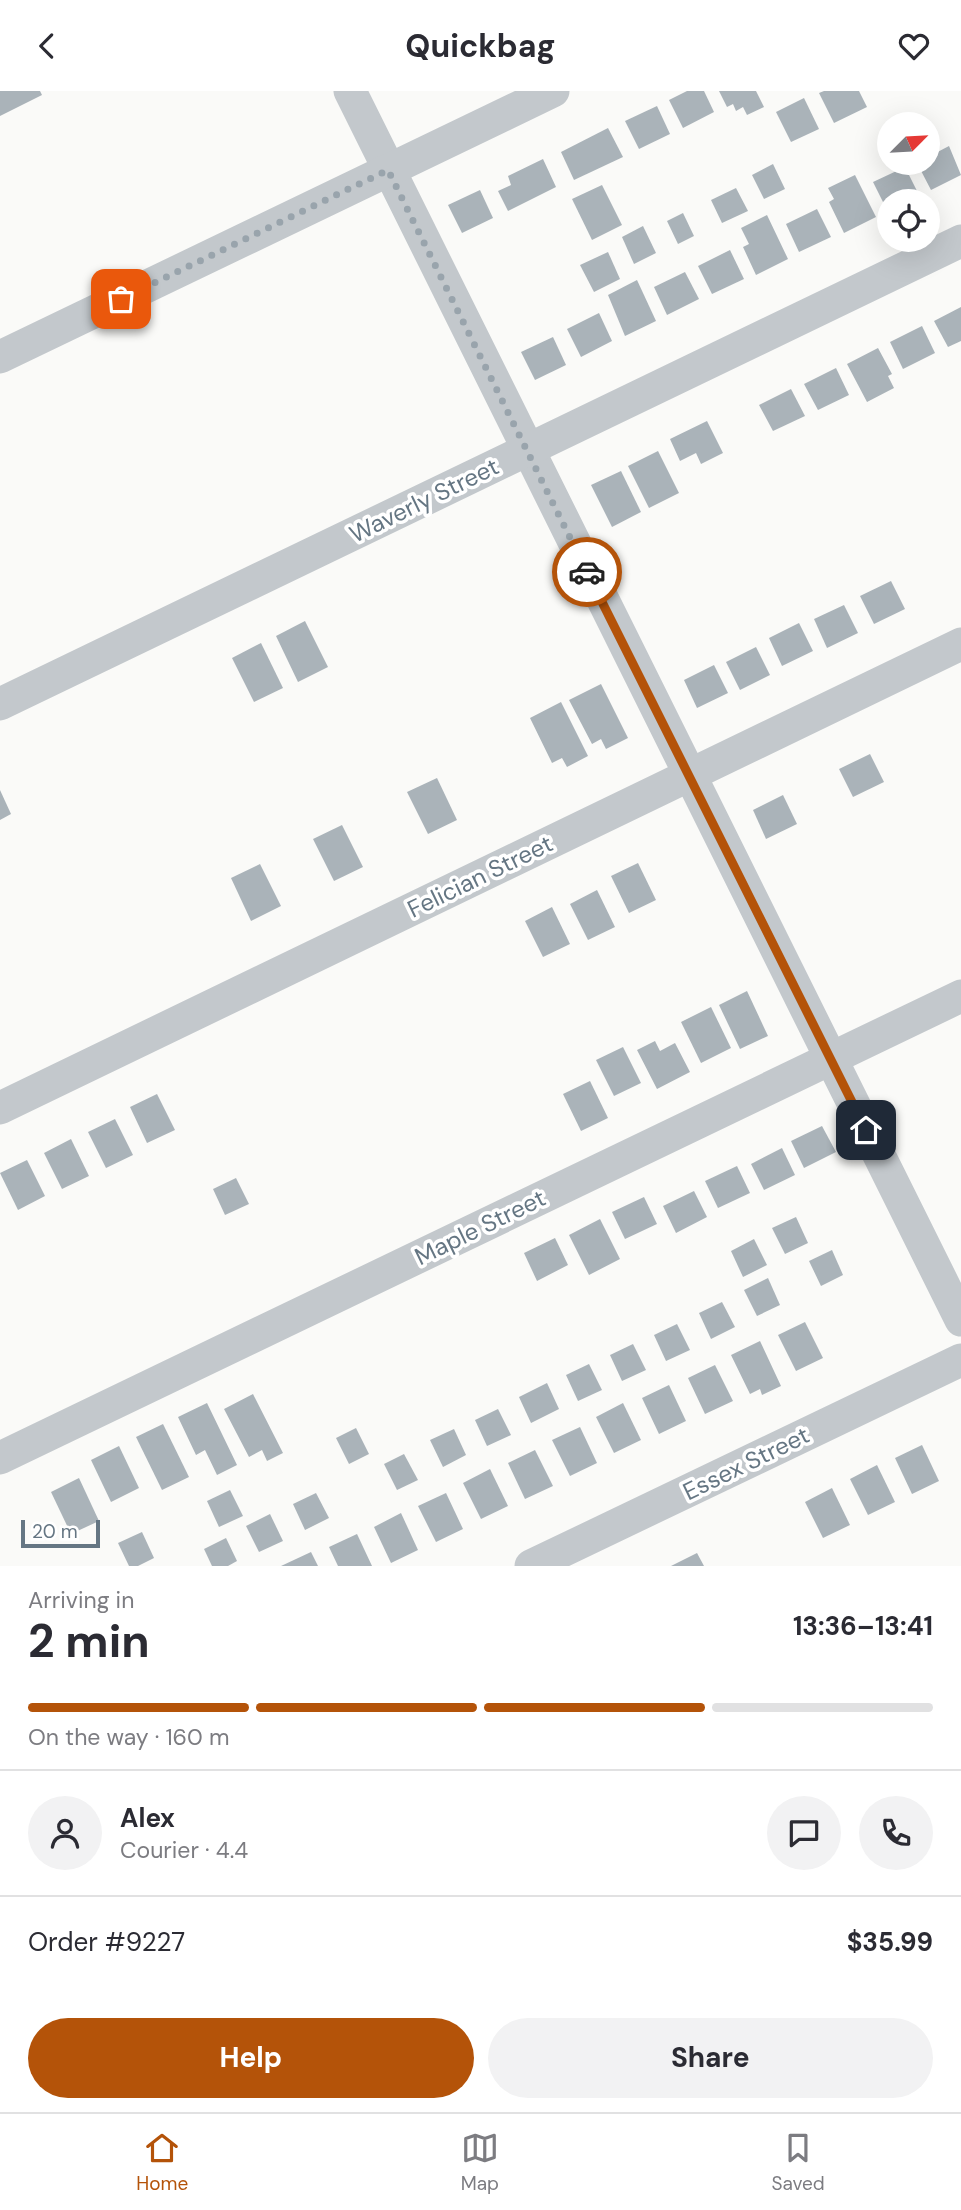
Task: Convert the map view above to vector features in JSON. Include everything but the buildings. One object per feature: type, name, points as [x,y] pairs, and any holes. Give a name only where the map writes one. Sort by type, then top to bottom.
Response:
[{"type":"street","points":[[349,91],[961,1320]]},
{"type":"street","points":[[0,357],[553,91]]},
{"type":"street","name":"Waverly Street","points":[[0,704],[961,241]]},
{"type":"street","name":"Felician Street","points":[[0,1108],[961,644]]},
{"type":"street","name":"Maple Street","points":[[0,1458],[961,996]]},
{"type":"street","name":"Essex Street","points":[[531,1566],[961,1360]]},
{"type":"way so far","points":[[121,299],[388,170],[587,572]]},
{"type":"route","points":[[587,572],[866,1130]]}]
